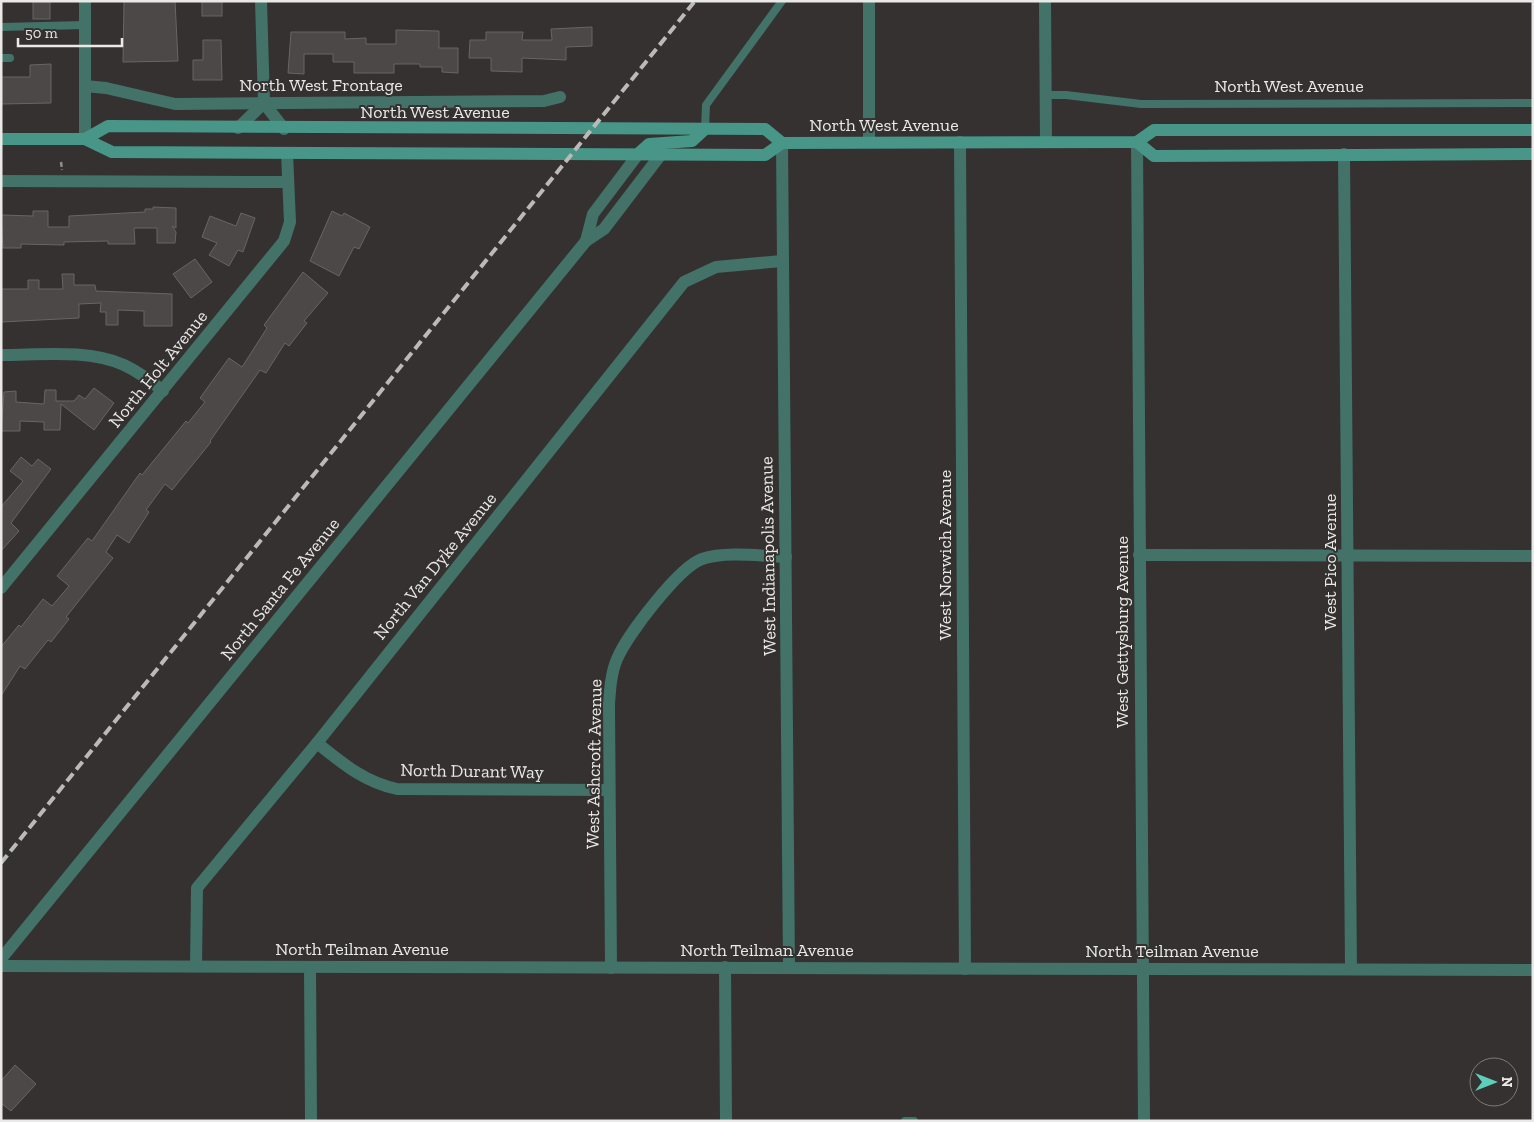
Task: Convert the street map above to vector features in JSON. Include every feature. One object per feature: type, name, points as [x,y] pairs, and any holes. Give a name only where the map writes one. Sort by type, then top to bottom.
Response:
[{"type":"main road","name":"North West Avenue","points":[[1,139],[85,138],[108,126],[285,129],[765,129],[782,143]]},
{"type":"main road","points":[[285,129],[287,153]]},
{"type":"main road","points":[[639,153],[649,144],[692,141],[706,129]]},
{"type":"main road","name":"North West Avenue","points":[[85,138],[112,152],[765,155],[782,143],[1137,142],[1154,130],[1533,130]]},
{"type":"main road","points":[[1137,142],[1154,156],[1533,154]]},
{"type":"street","points":[[85,1],[85,138]]},
{"type":"street","points":[[261,1],[264,103],[285,129]]},
{"type":"street","points":[[869,1],[869,142]]},
{"type":"street","points":[[1045,1],[1046,142]]},
{"type":"street","name":"North West Frontage","points":[[85,86],[106,88],[175,104],[544,101],[560,97]]},
{"type":"street","points":[[238,128],[264,103]]},
{"type":"street","name":"West Norwich Avenue","points":[[960,142],[965,968]]},
{"type":"street","name":"West Gettysburg Avenue","points":[[1137,142],[1144,1121]]},
{"type":"street","name":"West Indianapolis Avenue","points":[[782,143],[789,968]]},
{"type":"street","name":"North Holt Avenue","points":[[1,588],[284,241],[290,222],[287,153]]},
{"type":"street","name":"North Santa Fe Avenue","points":[[586,241],[592,214],[639,153]]},
{"type":"street","name":"North Santa Fe Avenue","points":[[1,959],[586,241],[604,229],[662,154]]},
{"type":"street","name":"West Pico Avenue","points":[[1344,154],[1351,969]]},
{"type":"street","points":[[1,181],[287,182]]},
{"type":"street","name":"North Van Dyke Avenue","points":[[196,966],[197,888],[317,743],[684,282],[716,267],[782,261]]},
{"type":"street","points":[[1,355],[76,355],[104,359],[123,364],[143,375],[163,391]]},
{"type":"street","points":[[1140,555],[1533,556]]},
{"type":"street","name":"West Ashcroft Avenue","points":[[611,968],[609,790],[611,680],[616,661],[630,637],[679,575],[693,563],[718,556],[786,557]]},
{"type":"street","name":"North Durant Way","points":[[317,743],[359,775],[372,782],[397,788],[609,790]]},
{"type":"street","name":"North Teilman Avenue","points":[[1,966],[1533,970]]},
{"type":"street","points":[[310,967],[311,1121]]},
{"type":"street","points":[[725,967],[726,1121]]},
{"type":"lane","points":[[706,129],[706,105],[782,1]]},
{"type":"lane","points":[[1,27],[85,25]]},
{"type":"lane","name":"North West Avenue","points":[[1046,95],[1066,95],[1141,104],[1533,102]]},
{"type":"lane","points":[[905,1121],[914,1121]]},
{"type":"building","points":[[33,1],[50,1],[50,19],[33,19]]},
{"type":"building","points":[[124,1],[175,1],[178,61],[123,62]]},
{"type":"building","points":[[202,1],[222,1],[222,16],[202,16]]},
{"type":"building","points":[[592,27],[592,46],[566,47],[566,60],[522,58],[522,72],[491,71],[491,58],[469,58],[470,40],[486,40],[486,32],[523,32],[522,40],[552,40],[551,29]]},
{"type":"building","points":[[396,30],[439,31],[439,48],[458,48],[458,73],[442,72],[442,67],[420,67],[420,64],[394,64],[394,73],[354,73],[354,62],[333,62],[333,54],[304,54],[304,74],[288,73],[291,32],[345,32],[345,39],[366,38],[366,44],[396,44]]},
{"type":"building","points":[[203,40],[221,40],[222,80],[193,80],[193,60],[203,60]]},
{"type":"building","points":[[51,64],[51,103],[1,104],[1,77],[30,77],[30,65]]},
{"type":"building","points":[[153,207],[176,208],[176,228],[172,226],[176,232],[175,243],[157,243],[157,228],[134,228],[135,244],[108,244],[108,241],[64,242],[64,245],[21,244],[21,248],[3,248],[1,215],[33,216],[33,211],[48,211],[48,227],[69,227],[69,216],[145,212],[145,209],[153,209]]},
{"type":"building","points":[[332,211],[342,216],[344,213],[370,227],[359,249],[354,247],[339,276],[310,261]]},
{"type":"building","points":[[241,213],[255,218],[243,252],[238,250],[229,266],[209,255],[217,243],[202,237],[210,216],[236,226]]},
{"type":"building","points":[[195,259],[212,282],[191,298],[173,274]]},
{"type":"building","points":[[303,272],[328,293],[304,321],[307,323],[289,346],[285,343],[266,373],[260,370],[211,442],[172,490],[165,484],[146,510],[149,512],[129,543],[117,535],[106,552],[113,558],[66,617],[69,619],[51,642],[48,640],[25,669],[20,666],[1,696],[1,647],[19,625],[21,627],[43,599],[52,606],[69,586],[57,576],[88,538],[92,541],[140,473],[142,475],[186,421],[188,423],[205,402],[200,398],[229,358],[242,367],[267,328],[264,325]]},
{"type":"building","points":[[62,274],[74,274],[74,285],[95,285],[96,291],[172,294],[172,326],[144,326],[144,311],[118,310],[118,325],[106,325],[106,312],[100,312],[101,303],[79,304],[79,318],[1,322],[1,289],[28,289],[28,280],[39,280],[39,289],[63,289]]},
{"type":"building","points":[[94,388],[114,403],[94,430],[61,404],[60,430],[44,430],[44,422],[20,421],[20,431],[1,431],[4,392],[16,391],[16,402],[44,404],[45,390],[56,390],[56,401],[74,401],[79,395],[85,399]]},
{"type":"building","points":[[21,457],[32,466],[38,459],[51,469],[11,523],[19,531],[1,551],[1,507],[23,481],[10,471]]},
{"type":"building","points":[[15,1065],[36,1084],[11,1111],[1,1103],[1,1081]]},
{"type":"railway","points":[[1,863],[695,1]]}]
